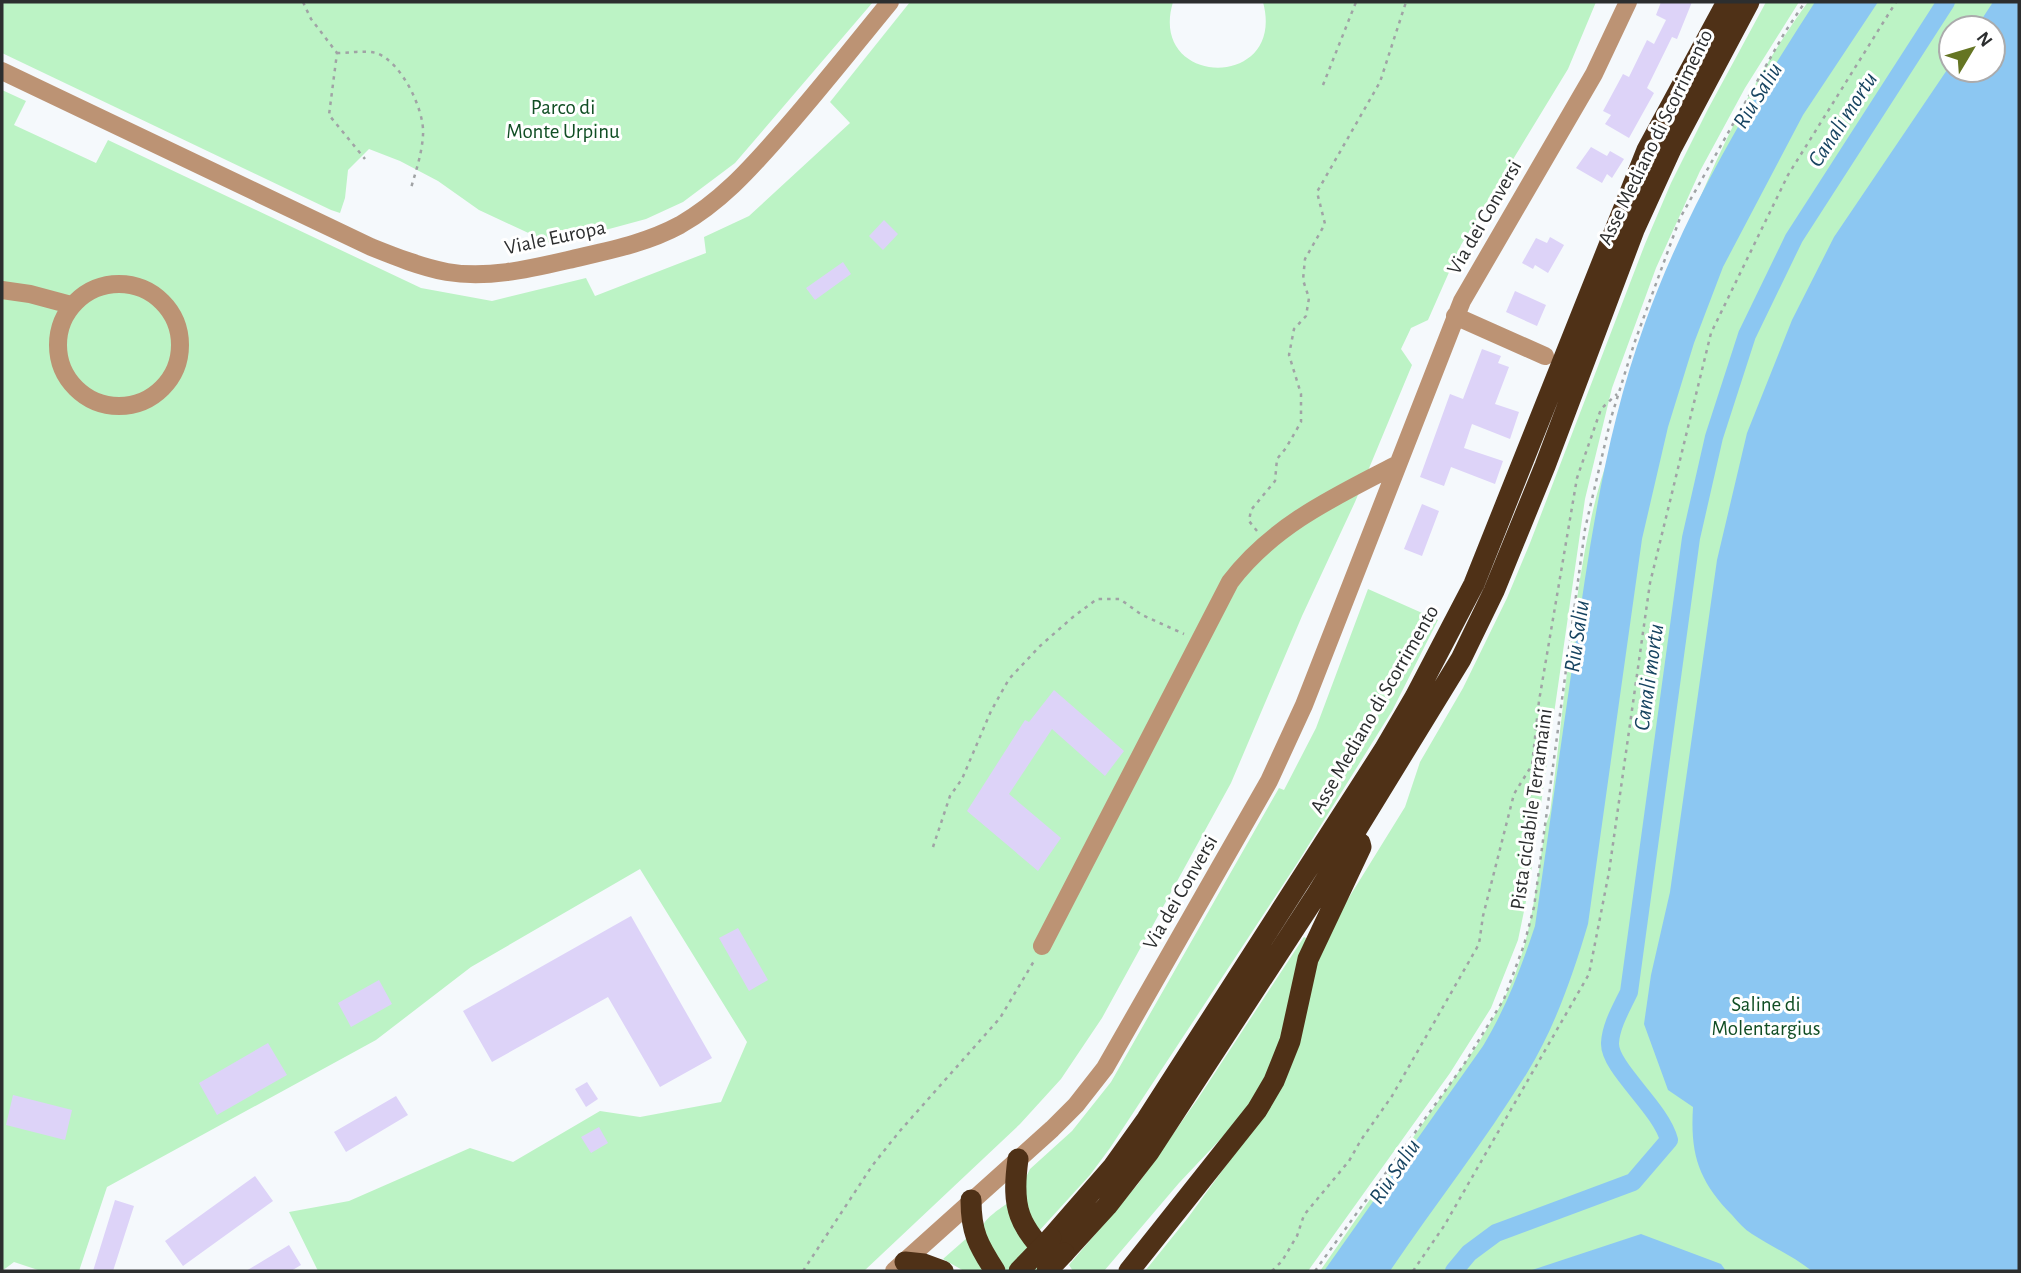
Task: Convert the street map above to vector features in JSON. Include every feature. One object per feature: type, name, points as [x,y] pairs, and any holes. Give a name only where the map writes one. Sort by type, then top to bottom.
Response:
[{"type":"highway","name":"Asse Mediano di Scorrimento","points":[[1046,1271],[1147,1119],[1384,750],[1415,697],[1474,584],[1647,150],[1727,2]]},
{"type":"highway","name":"Asse Mediano di Scorrimento","points":[[1019,1271],[1058,1254],[1107,1206],[1149,1152],[1358,829],[1461,659],[1494,591],[1545,466],[1634,230],[1672,147],[1749,2]]},
{"type":"highway","points":[[1129,1271],[1232,1143],[1257,1110],[1274,1081],[1290,1041],[1308,959],[1361,847],[1358,829]]},
{"type":"highway","points":[[1018,1159],[1014,1186],[1017,1211],[1029,1234],[1058,1254]]},
{"type":"highway","points":[[971,1200],[971,1226],[983,1253],[995,1271]]},
{"type":"highway","points":[[900,1267],[923,1264],[943,1271]]},
{"type":"street","name":"Viale Europa","points":[[2,71],[371,247],[410,262],[448,272],[485,273],[522,270],[641,242],[677,226],[710,206],[734,186],[890,2]]},
{"type":"street","name":"Via dei Conversi","points":[[900,1267],[1076,1105],[1105,1068],[1269,781],[1304,705],[1455,316],[1484,261],[1594,74],[1628,2]]},
{"type":"street","points":[[128,283],[149,290],[165,303],[177,321],[181,342],[179,363],[169,382],[155,396],[137,404],[118,407],[98,403],[81,394],[68,379],[60,361],[57,341],[62,322],[71,305],[88,291],[107,284],[128,283]]},
{"type":"street","points":[[2,290],[71,305]]},
{"type":"street","points":[[1455,316],[1545,356]]},
{"type":"street","points":[[1042,946],[1230,582],[1247,558],[1265,542],[1354,485],[1398,464]]},
{"type":"path","points":[[303,2],[311,19],[337,53],[329,115],[365,159]]},
{"type":"path","points":[[1323,85],[1356,2]]},
{"type":"path","points":[[1265,542],[1249,521],[1251,510],[1275,481],[1277,459],[1301,422],[1301,394],[1289,355],[1294,329],[1306,316],[1309,298],[1303,280],[1305,260],[1325,224],[1317,192],[1380,82],[1406,2]]},
{"type":"path","name":"Pista ciclabile Terramaini","points":[[1315,1271],[1463,1066],[1504,999],[1524,945],[1534,907],[1585,529],[1619,392],[1680,218],[1785,32],[1805,2]]},
{"type":"path","points":[[1413,1271],[1463,1193],[1589,974],[1609,872],[1650,583],[1711,332],[1788,175],[1896,2]]},
{"type":"path","points":[[337,53],[376,53],[400,70],[412,92],[424,131],[411,188]]},
{"type":"path","points":[[1272,1271],[1282,1261],[1297,1236],[1304,1215],[1349,1161],[1392,1096],[1479,944],[1483,916],[1514,794],[1532,765],[1541,688],[1577,478],[1601,409],[1619,392]]},
{"type":"path","points":[[933,847],[950,796],[962,779],[1009,679],[1040,646],[1097,599],[1120,599],[1142,615],[1199,641]]},
{"type":"path","points":[[803,1271],[872,1166],[1000,1018],[1042,946]]},
{"type":"green space","name":"Parco di Monte Urpinu","points":[[2,2],[873,2],[735,163],[683,202],[646,219],[550,243],[479,210],[438,181],[400,161],[369,149],[348,170],[345,198],[340,213],[331,210],[2,53]]},
{"type":"green space","points":[[910,2],[1173,2],[1170,30],[1179,51],[1196,63],[1217,68],[1238,64],[1255,52],[1265,31],[1263,2],[1596,2],[1568,69],[1461,245],[1428,320],[1411,328],[1401,349],[1412,365],[1355,502],[1302,616],[1231,783],[1102,1018],[1061,1079],[1020,1124],[864,1271],[318,1271],[289,1212],[349,1201],[470,1148],[513,1162],[600,1111],[640,1117],[721,1102],[747,1042],[640,869],[471,967],[376,1040],[107,1187],[79,1271],[41,1271],[14,1262],[2,1271],[2,90],[26,101],[14,125],[96,163],[108,140],[421,288],[492,301],[586,278],[595,296],[706,253],[704,237],[749,216],[850,123],[830,102]]},
{"type":"green space","points":[[1766,2],[1799,2],[1745,88],[1700,171],[1656,268],[1612,388],[1585,499],[1529,887],[1518,940],[1491,1008],[1450,1073],[1308,1271],[1145,1271],[1187,1219],[1260,1119],[1310,978],[1345,904],[1405,807],[1420,762],[1463,688],[1507,598],[1671,183]]},
{"type":"green space","name":"Saline di Molentargius","points":[[1808,2],[2019,2],[2019,1271],[1320,1271],[1476,1047],[1514,976],[1528,931],[1550,813],[1578,592],[1599,487],[1683,239],[1726,141],[1751,93]]},
{"type":"green space","points":[[1368,589],[1438,620],[1392,711],[1298,862],[1110,1148],[1090,1175],[1039,1231],[1026,1208],[1025,1179],[1030,1169],[1072,1131],[1111,1082],[1279,788],[1284,790],[1316,728]]},
{"type":"green space","points":[[1304,937],[1308,939],[1282,1035],[1264,1085],[1229,1130],[1179,1183],[1104,1271],[1073,1271],[1069,1265],[1138,1184],[1199,1097]]},
{"type":"green space","points":[[1008,1203],[1053,1271],[1007,1271],[987,1243],[983,1231],[984,1223]]},
{"type":"green space","points":[[968,1237],[987,1271],[964,1271],[943,1259]]},
{"type":"water","name":"Riu Saliu","points":[[1815,2],[1878,2],[1803,115],[1723,267],[1694,343],[1668,427],[1642,539],[1588,924],[1562,1000],[1527,1073],[1390,1271],[1324,1271],[1483,1046],[1518,972],[1535,926],[1593,528],[1631,363],[1661,281],[1699,198],[1766,79]]},
{"type":"water","name":"Saline di Molentargius","points":[[1993,2],[2019,2],[2019,1271],[1812,1271],[1746,1230],[1712,1191],[1704,1179],[1695,1153],[1693,1107],[1668,1090],[1644,1024],[1651,975],[1670,892],[1717,560],[1747,433],[1792,320],[1834,237],[1937,84],[2007,84],[2007,14],[1985,14]]},
{"type":"water","points":[[1641,1234],[1721,1264],[1726,1271],[1529,1271]]},
{"type":"building","points":[[1661,2],[1692,2],[1677,39],[1672,37],[1647,88],[1654,93],[1629,138],[1605,124],[1611,115],[1603,111],[1623,74],[1629,77],[1647,40],[1654,44],[1666,20],[1656,15]]},
{"type":"building","points":[[1591,147],[1607,156],[1610,151],[1624,159],[1612,178],[1607,174],[1602,183],[1576,168]]},
{"type":"building","points":[[884,220],[898,234],[883,250],[869,236]]},
{"type":"building","points":[[1550,237],[1564,245],[1548,273],[1535,265],[1533,269],[1522,263],[1536,238],[1547,243]]},
{"type":"building","points":[[843,262],[851,274],[815,300],[806,288]]},
{"type":"building","points":[[1515,291],[1546,305],[1537,326],[1506,312]]},
{"type":"building","points":[[1482,349],[1501,356],[1498,363],[1509,367],[1495,404],[1519,412],[1510,439],[1472,424],[1464,448],[1503,461],[1495,484],[1451,467],[1444,486],[1420,477],[1450,394],[1463,399]]},
{"type":"building","points":[[1422,504],[1439,511],[1422,556],[1404,549]]},
{"type":"building","points":[[1054,690],[1124,751],[1105,776],[1052,729],[1009,794],[1061,838],[1038,871],[967,811],[1025,720],[1029,722]]},
{"type":"building","points":[[631,916],[712,1058],[660,1087],[608,997],[492,1062],[463,1011]]},
{"type":"building","points":[[738,928],[768,980],[749,991],[719,938]]},
{"type":"building","points":[[379,980],[392,1004],[351,1027],[338,1003]]},
{"type":"building","points":[[268,1043],[287,1075],[217,1115],[199,1083]]},
{"type":"building","points":[[587,1082],[598,1099],[586,1107],[575,1089]]},
{"type":"building","points":[[13,1095],[72,1110],[65,1140],[6,1125]]},
{"type":"building","points":[[396,1096],[408,1115],[346,1152],[334,1132]]},
{"type":"building","points":[[599,1127],[608,1143],[591,1153],[581,1137]]},
{"type":"building","points":[[255,1176],[273,1201],[183,1266],[165,1241]]},
{"type":"building","points":[[115,1200],[134,1206],[113,1271],[93,1271]]},
{"type":"building","points":[[289,1245],[301,1265],[291,1271],[246,1271]]},
{"type":"waterway","name":"Canali mortu","points":[[1454,1271],[1469,1253],[1496,1233],[1633,1182],[1669,1140],[1656,1115],[1618,1064],[1610,1043],[1615,1023],[1629,992],[1691,538],[1714,437],[1747,335],[1794,238],[1946,2]]}]
